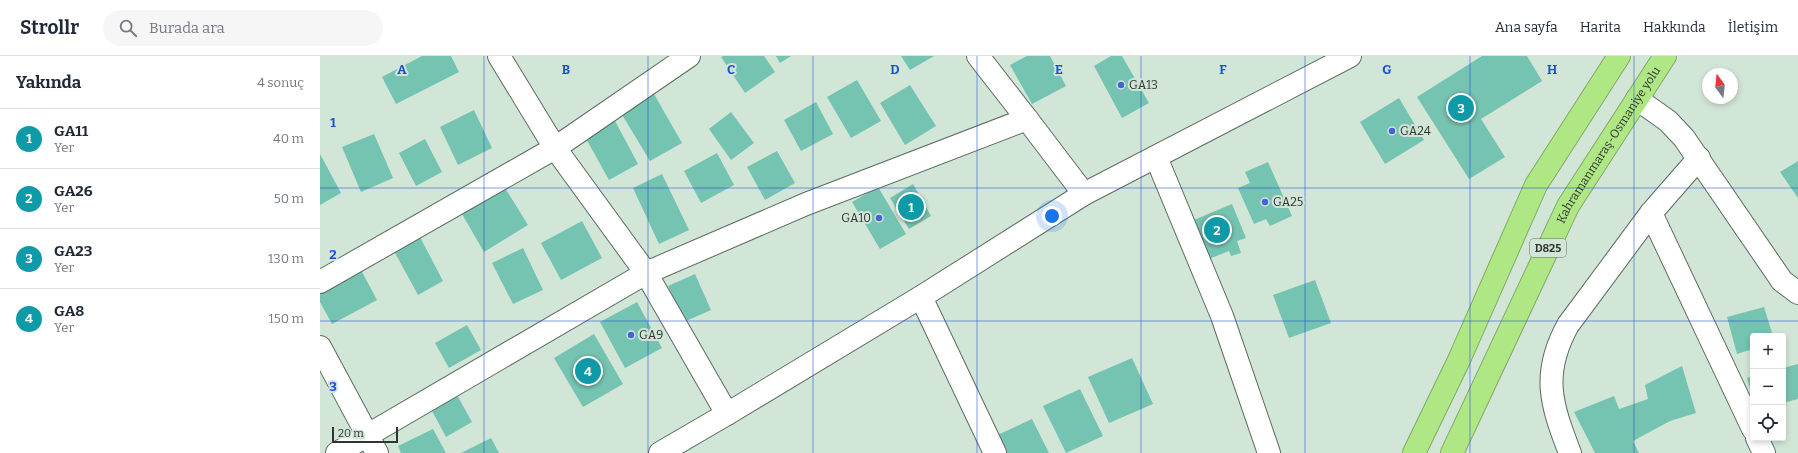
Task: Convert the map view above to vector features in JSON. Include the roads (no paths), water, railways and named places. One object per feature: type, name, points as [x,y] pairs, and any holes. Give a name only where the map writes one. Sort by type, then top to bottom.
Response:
[{"type":"highway","name":"D825","points":[[1414,453],[1459,360],[1536,185],[1619,56]]},
{"type":"highway","name":"Kahramanmaraş-Osmaniye yolu","points":[[1452,453],[1568,206],[1665,56]]},
{"type":"street","points":[[499,56],[555,148],[646,273],[728,414]]},
{"type":"street","points":[[320,282],[555,148],[689,56]]},
{"type":"street","points":[[978,56],[1084,194]]},
{"type":"street","points":[[660,453],[728,414],[921,297],[1084,194],[1350,56]]},
{"type":"street","points":[[1637,99],[1668,121],[1684,138],[1782,281],[1798,293]]},
{"type":"street","points":[[337,453],[373,444],[646,273],[806,204],[1027,119]]},
{"type":"street","points":[[1156,157],[1222,316],[1270,453]]},
{"type":"street","points":[[1570,453],[1556,418],[1551,389],[1554,357],[1560,340],[1568,325],[1651,213],[1699,158]]},
{"type":"street","points":[[1651,213],[1750,423]]},
{"type":"street","points":[[921,297],[995,453]]},
{"type":"street","points":[[320,347],[373,444]]},
{"type":"street","points":[[1758,441],[1764,453]]},
{"type":"place","name":"GA13","points":[[1121,85]]},
{"type":"place","name":"GA23","points":[[1461,108]]},
{"type":"place","name":"GA24","points":[[1392,131]]},
{"type":"place","name":"GA25","points":[[1265,202]]},
{"type":"place","name":"GA11","points":[[911,207]]},
{"type":"place","name":"GA10","points":[[879,218]]},
{"type":"place","name":"GA26","points":[[1217,230]]},
{"type":"place","name":"GA9","points":[[631,335]]},
{"type":"place","name":"GA8","points":[[588,371]]}]
